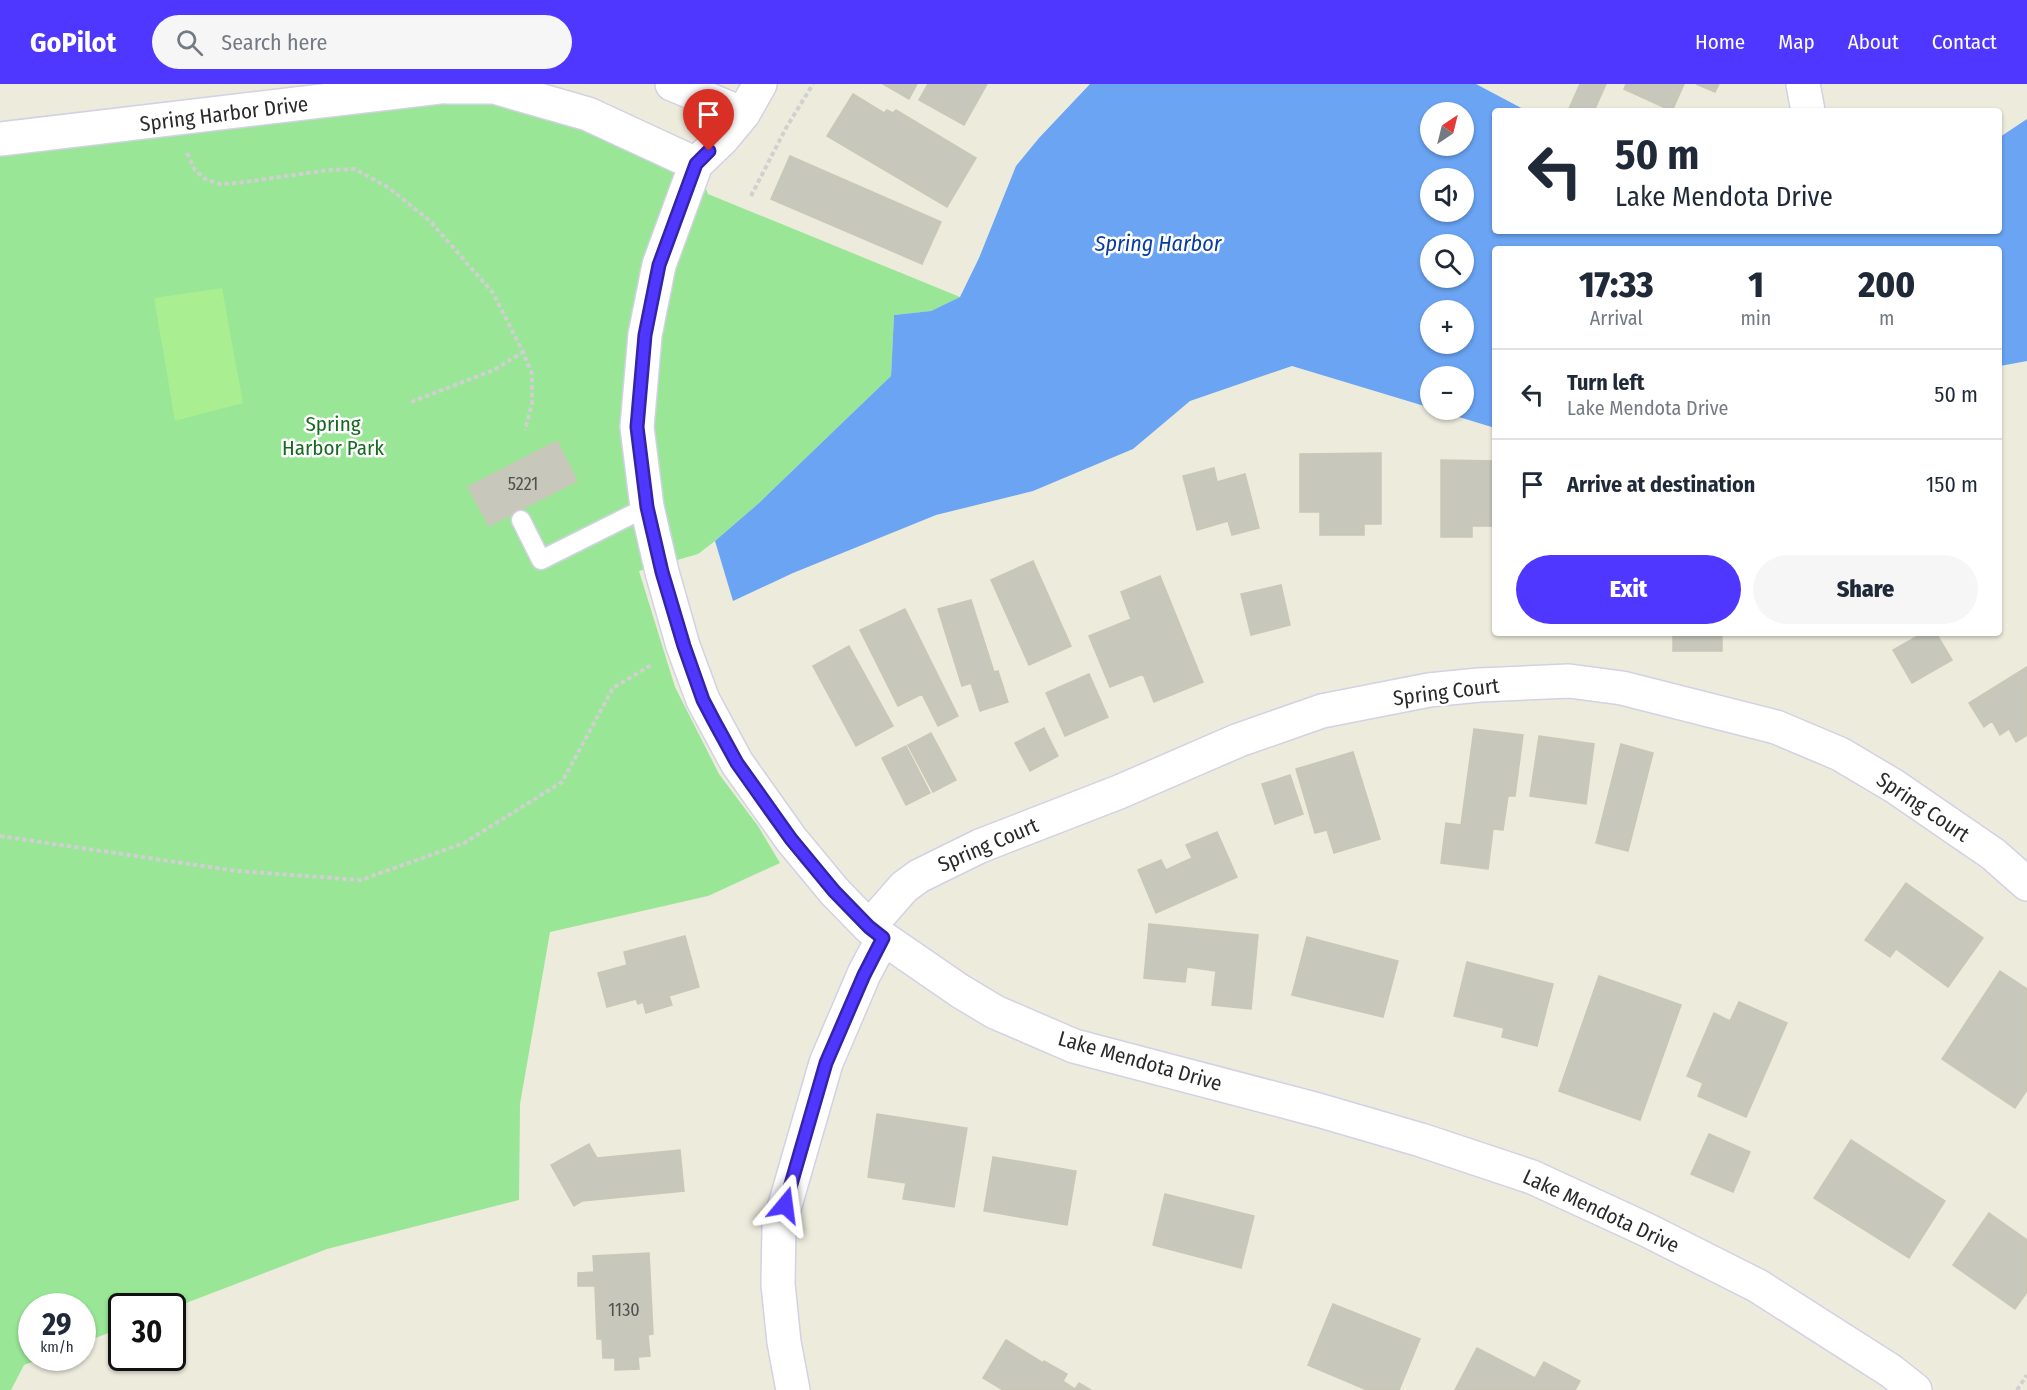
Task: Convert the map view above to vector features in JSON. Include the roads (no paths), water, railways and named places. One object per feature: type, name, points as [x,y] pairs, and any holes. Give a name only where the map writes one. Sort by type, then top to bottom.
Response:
[{"type":"street","points":[[672,84],[743,114]]},
{"type":"street","name":"Lake Mendota Drive","points":[[760,84],[743,114],[723,138],[696,164],[659,265],[645,335],[637,427],[647,507],[662,572],[703,700],[737,763],[791,839],[834,891],[876,933],[960,991],[995,1012],[1074,1046],[1387,1130],[1532,1178],[1647,1230],[1758,1286],[1891,1371],[1915,1390]]},
{"type":"street","points":[[1803,84],[1807,108]]},
{"type":"street","name":"Spring Harbor Drive","points":[[0,140],[457,86],[494,87],[588,114],[696,164]]},
{"type":"street","name":"Spring Court","points":[[793,1390],[784,1342],[778,1284],[779,1226],[826,1063],[864,975],[876,933],[904,887],[919,876],[980,846],[1119,792],[1239,740],[1322,711],[1429,690],[1569,681],[1622,688],[1776,727],[1840,754],[1894,786],[1993,854],[2027,884]]},
{"type":"lane","points":[[521,520],[541,560],[647,507]]},
{"type":"water","name":"Spring Harbor","points":[[1090,84],[1476,84],[1521,108],[1492,108],[1492,234],[2002,234],[2002,136],[2027,119],[2027,361],[2002,366],[2002,246],[1492,246],[1492,427],[1469,420],[1474,420],[1474,366],[1420,366],[1420,405],[1292,366],[1190,401],[1133,449],[1033,491],[936,515],[793,573],[733,601],[715,541],[759,503],[891,376],[894,315],[931,311],[960,297],[979,258],[1016,166]]},
{"type":"park label","name":"Spring Harbor Park","points":[[333,436]]}]
